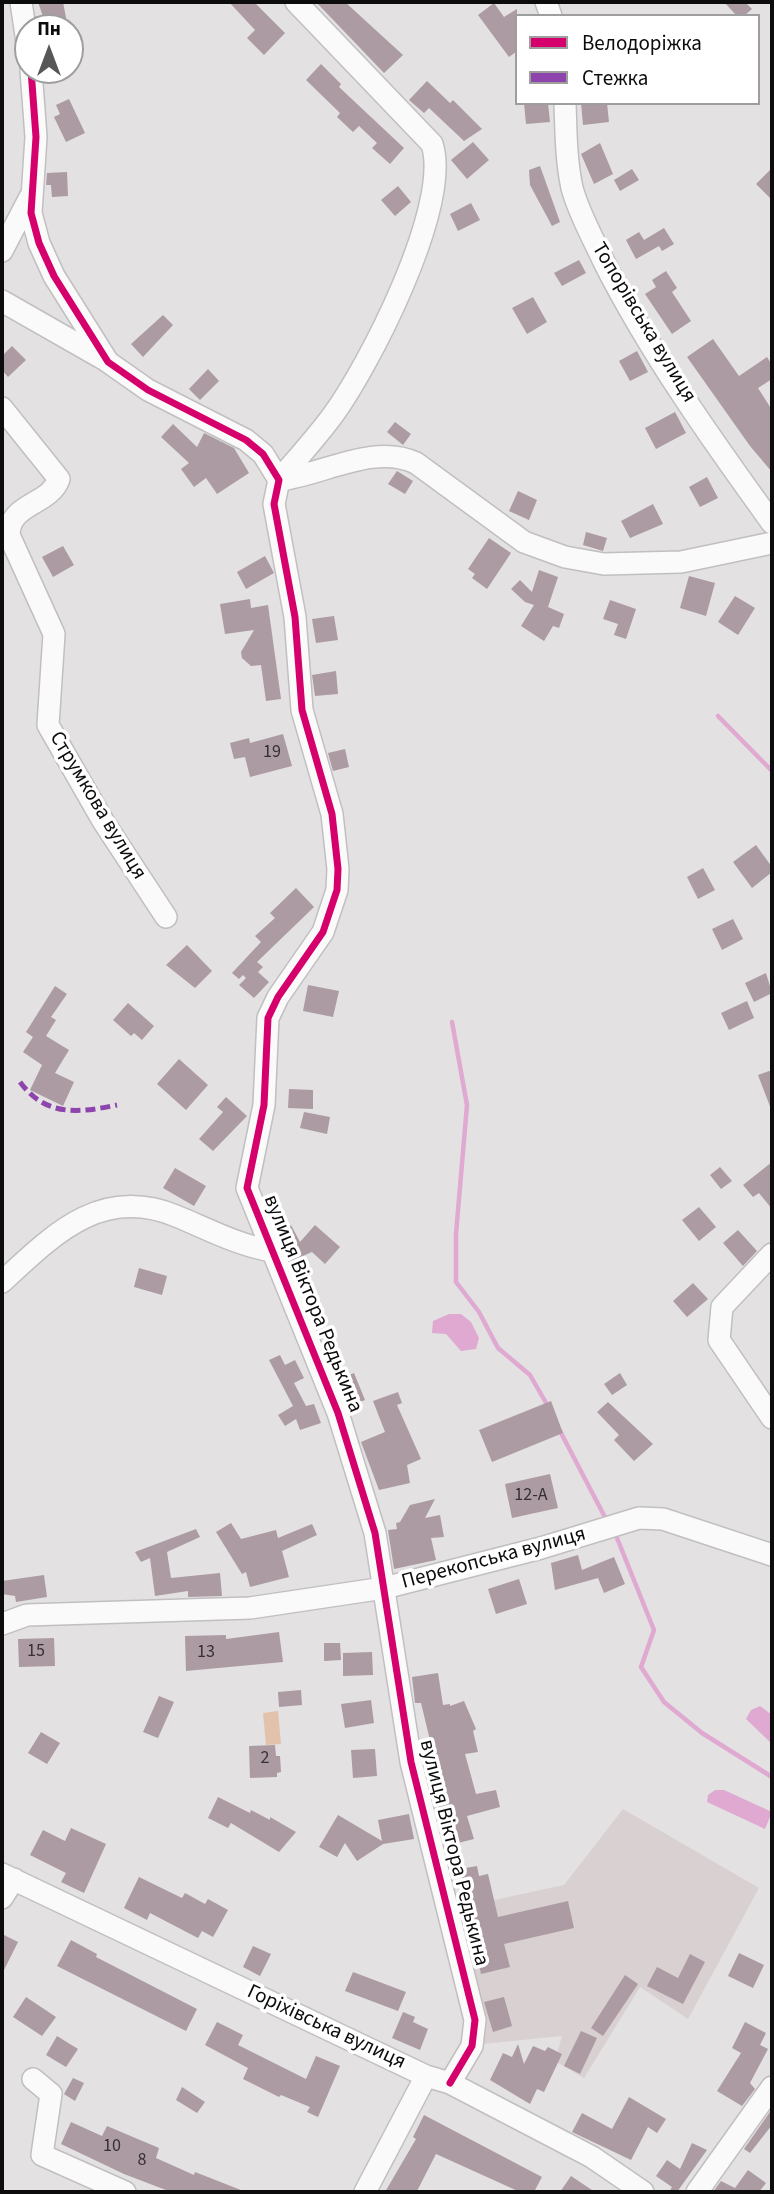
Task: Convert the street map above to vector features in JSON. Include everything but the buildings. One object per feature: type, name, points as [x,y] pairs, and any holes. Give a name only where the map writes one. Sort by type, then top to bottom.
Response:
[{"type":"street","points":[[279,480],[346,395],[412,267],[432,202],[436,171],[435,154],[425,136],[296,2]]},
{"type":"street","points":[[32,84],[36,137],[30,197],[34,228],[46,259],[108,362]]},
{"type":"street","name":"Топорівська вулиця","points":[[565,105],[569,172],[573,191],[619,292],[772,523]]},
{"type":"street","points":[[2,251],[30,197]]},
{"type":"street","points":[[6,310],[108,362],[148,390],[246,440],[263,454],[279,480]]},
{"type":"street","name":"Струмкова вулиця","points":[[2,408],[59,479],[56,488],[14,515],[9,524],[9,535],[54,634],[48,725],[103,821],[166,917]]},
{"type":"street","points":[[279,480],[301,477],[377,456],[399,455],[416,463],[524,542],[565,557],[604,564],[681,562],[772,543]]},
{"type":"street","name":"вулиця Віктора Редькина","points":[[279,480],[274,504],[295,617],[302,709],[332,814],[338,869],[337,890],[323,932],[278,997],[268,1018],[261,1128],[247,1188],[338,1413],[375,1533],[415,1783],[475,2020],[472,2046],[450,2083]]},
{"type":"street","points":[[2,1282],[70,1225],[103,1208],[115,1206],[151,1207],[235,1243],[272,1251]]},
{"type":"street","points":[[772,1254],[722,1307],[719,1340],[772,1418]]},
{"type":"street","name":"Перекопська вулиця","points":[[2,1625],[27,1615],[250,1608],[384,1588],[541,1548],[639,1518],[663,1519],[772,1555]]},
{"type":"street","points":[[2,1898],[8,1876]]},
{"type":"street","name":"Горіхівська вулиця","points":[[8,1876],[426,2076],[450,2083],[592,2157],[643,2192]]},
{"type":"street","points":[[365,2192],[426,2076]]},
{"type":"street","points":[[33,2079],[51,2094],[42,2155],[124,2192]]},
{"type":"street","points":[[697,2192],[772,2087]]},
{"type":"shaded area","points":[[449,1314],[461,1314],[471,1322],[479,1338],[476,1349],[461,1351],[446,1334],[432,1333],[433,1321]]},
{"type":"shaded area","points":[[760,1706],[772,1715],[772,1744],[746,1719],[751,1710]]},
{"type":"shaded area","points":[[278,1711],[281,1744],[266,1745],[263,1713]]},
{"type":"shaded area","points":[[715,1790],[724,1790],[772,1812],[765,1829],[707,1802],[708,1795]]},
{"type":"shaded area","points":[[623,1809],[759,1888],[688,2019],[640,1987],[584,2078],[555,2061],[562,2036],[472,2045],[452,1909],[564,1885]]},
{"type":"waterway","points":[[718,716],[772,771]]},
{"type":"waterway","points":[[452,1022],[467,1105],[456,1234],[456,1282],[479,1312],[498,1348],[530,1375],[549,1408]]},
{"type":"waterway","points":[[560,1431],[608,1523]]},
{"type":"waterway","points":[[615,1533],[654,1630],[641,1667],[664,1702],[702,1733],[772,1777]]},
{"type":"marked path","points":[[20,1082],[41,1101],[64,1110],[89,1110],[117,1105]]},
{"type":"cycle path","points":[[32,84],[36,137],[31,213],[39,243],[54,276],[108,362],[148,390],[246,440],[263,454],[279,480],[274,504],[295,617],[302,710],[332,814],[338,869],[337,890],[323,932],[278,997],[268,1018],[264,1105],[247,1188],[338,1413],[375,1533],[411,1762],[475,2020],[472,2046],[450,2083]]}]
